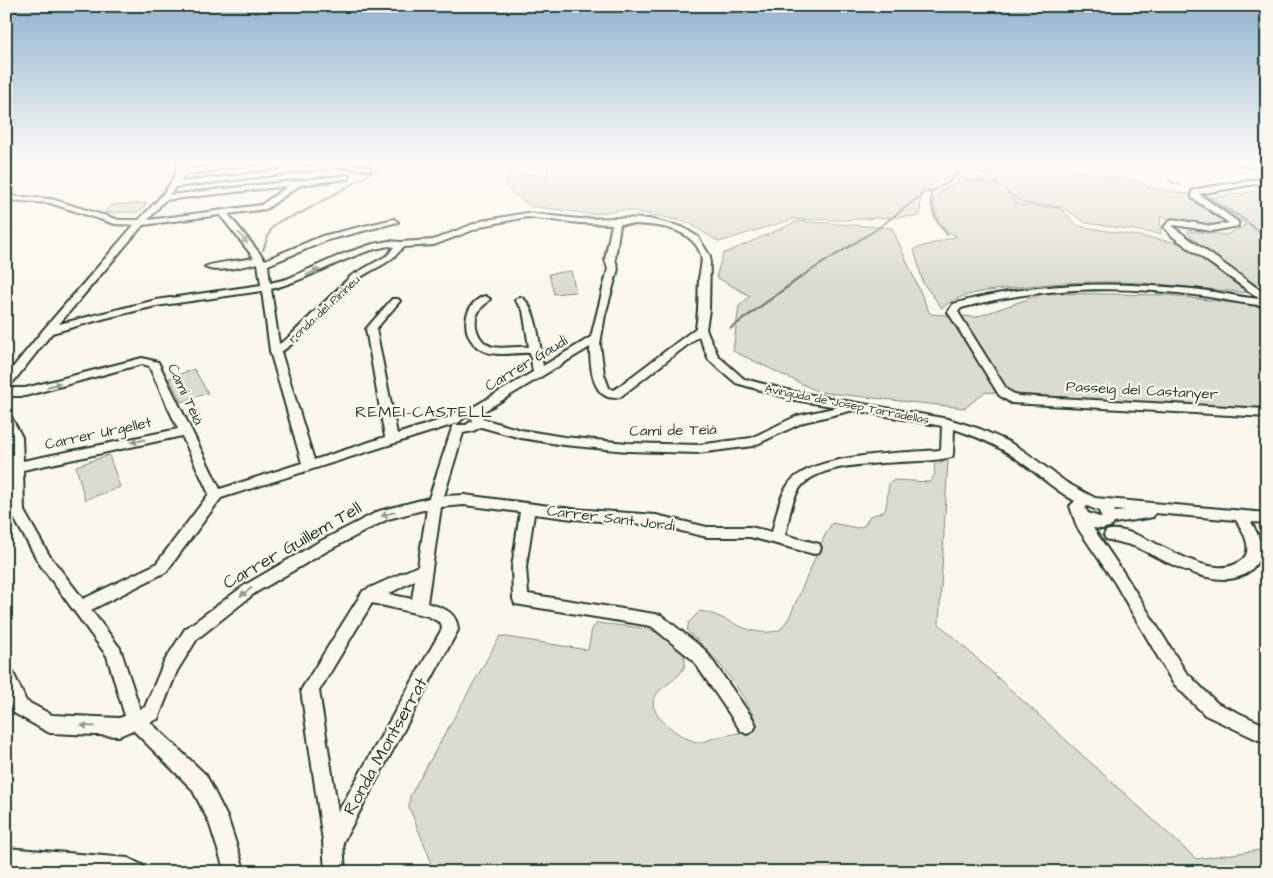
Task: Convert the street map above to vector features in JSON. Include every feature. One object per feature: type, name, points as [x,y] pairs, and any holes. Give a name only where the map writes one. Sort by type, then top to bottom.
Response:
[{"type":"street","points":[[60,203],[118,222],[141,223],[262,207],[268,203]]},
{"type":"street","points":[[6,384],[48,331],[159,203]]},
{"type":"street","points":[[1205,203],[1235,224],[1226,228],[1214,228],[1172,222],[1168,227],[1267,302]]},
{"type":"street","points":[[222,212],[262,262]]},
{"type":"street","name":"Avinguda de Josep Tarradellas","points":[[400,245],[434,242],[484,223],[527,215],[579,221],[618,220],[650,222],[679,229],[695,239],[706,256],[704,310],[701,329],[713,358],[740,381],[795,396],[944,422],[988,436],[1005,445],[1039,470]]},
{"type":"street","points":[[618,220],[610,260],[613,269],[594,349],[596,374],[604,390],[616,394],[701,329]]},
{"type":"street","points":[[210,267],[262,262],[325,238],[394,222]]},
{"type":"street","name":"ronda del Pirineu","points":[[267,289],[302,277],[368,247],[392,242],[400,245],[391,257],[354,278],[291,341],[275,350]]},
{"type":"street","name":"ronda del Pirineu","points":[[262,262],[275,350],[310,466]]},
{"type":"street","name":"Passeig del Castanyer","points":[[1267,302],[1184,291],[1075,287],[1027,290],[957,306],[953,312],[1003,392],[1016,400],[1267,413]]},
{"type":"street","points":[[48,331],[144,305],[267,289]]},
{"type":"street","points":[[485,299],[474,311],[472,318],[471,330],[477,341],[490,350],[526,349],[535,351]]},
{"type":"street","points":[[520,300],[528,310],[539,373]]},
{"type":"street","points":[[392,439],[371,329],[395,301]]},
{"type":"street","name":"Carrer Gaudí","points":[[456,424],[471,428],[476,417],[539,373],[595,339]]},
{"type":"street","name":"Camí Teià","points":[[6,392],[25,392],[142,361],[154,364],[183,421],[216,495]]},
{"type":"street","name":"Camí de Teià","points":[[476,417],[521,434],[564,441],[627,447],[698,449],[753,442],[801,420],[836,411],[864,408]]},
{"type":"street","points":[[6,418],[16,437],[17,511],[44,559],[114,653],[136,720],[199,782],[218,819],[235,872]]},
{"type":"street","points":[[776,538],[793,486],[802,476],[829,465],[947,454],[944,422]]},
{"type":"street","points":[[80,608],[161,568],[216,495],[392,439],[456,424],[436,502],[419,607],[368,596]]},
{"type":"street","name":"Carrer Urgellet","points":[[17,467],[186,431]]},
{"type":"street","points":[[1039,470],[1062,489],[1106,509],[1113,525],[1110,552],[1120,579]]},
{"type":"street","points":[[1039,470],[1070,507],[1093,523],[1104,524],[1110,519],[1170,510]]},
{"type":"street","name":"Carrer Sant Jordi","points":[[436,502],[464,500],[573,514],[656,520],[706,532],[750,532],[814,548]]},
{"type":"street","name":"Carrer Guillem Tell","points":[[6,675],[20,707],[50,724],[119,728],[152,713],[170,668],[191,634],[250,589],[322,547],[384,515],[436,502]]},
{"type":"street","points":[[1267,518],[1093,502],[1078,504],[1082,523],[1120,579],[1179,677],[1211,709],[1267,735]]},
{"type":"street","points":[[528,507],[519,567],[521,599],[655,620],[699,655],[748,725]]},
{"type":"street","points":[[1111,535],[1142,544],[1197,569],[1223,574],[1246,567],[1254,556],[1252,537],[1240,516]]},
{"type":"street","points":[[335,872],[310,690],[368,596],[425,569]]},
{"type":"street","name":"Ronda Montserrat","points":[[332,841],[450,630],[450,623],[444,616],[419,607]]},
{"type":"street","points":[[6,858],[128,868],[135,872]]},
{"type":"shaded area","points":[[147,203],[139,212],[104,213],[111,205]]},
{"type":"shaded area","points":[[526,203],[921,203],[920,216],[842,220],[793,219],[719,242],[687,222],[627,210],[590,214],[530,206]]},
{"type":"shaded area","points":[[933,203],[1017,203],[1019,205],[1060,208],[1078,226],[1180,243],[1197,242],[1187,231],[1226,235],[1246,225],[1216,203],[1267,203],[1267,294],[1170,285],[1080,282],[979,292],[956,299],[942,308],[923,283],[914,249],[957,236],[946,230],[940,223]]},
{"type":"shaded area","points":[[1022,203],[1202,203],[1225,218],[1226,223],[1209,225],[1160,217],[1161,234],[1086,223],[1062,207]]},
{"type":"shaded area","points":[[798,221],[892,228],[930,314],[976,317],[1045,293],[1166,295],[1267,307],[1267,410],[985,392],[965,408],[819,392],[733,351],[739,306],[750,296],[716,277],[723,254]]},
{"type":"shaded area","points":[[571,271],[576,292],[554,294],[549,274]]},
{"type":"shaded area","points":[[194,369],[208,393],[181,402],[169,378]]},
{"type":"shaded area","points":[[109,455],[120,487],[85,500],[76,466]]},
{"type":"shaded area","points":[[948,459],[939,624],[1196,859],[1267,849],[1267,872],[432,872],[429,856],[409,807],[410,796],[500,636],[588,650],[592,629],[597,623],[653,631],[667,638],[680,650],[684,656],[685,663],[680,673],[660,690],[654,699],[653,705],[656,713],[662,720],[677,733],[700,742],[749,731],[754,717],[748,705],[725,670],[687,630],[689,622],[700,611],[710,613],[758,632],[780,630],[789,618],[832,523],[857,528],[864,526],[870,516],[883,512],[886,508],[889,483],[895,480],[930,482],[935,474],[934,465]]},
{"type":"waterway","points":[[263,250],[271,230],[278,222],[319,203]]},
{"type":"waterway","points":[[799,278],[877,229],[911,203]]},
{"type":"waterway","points":[[932,203],[934,215],[939,225],[948,235]]},
{"type":"waterway","points":[[1217,203],[1242,218],[1267,238]]},
{"type":"waterway","points":[[731,328],[801,277]]},
{"type":"district","name":"REMEI-CASTELL","points":[[424,411]]}]
